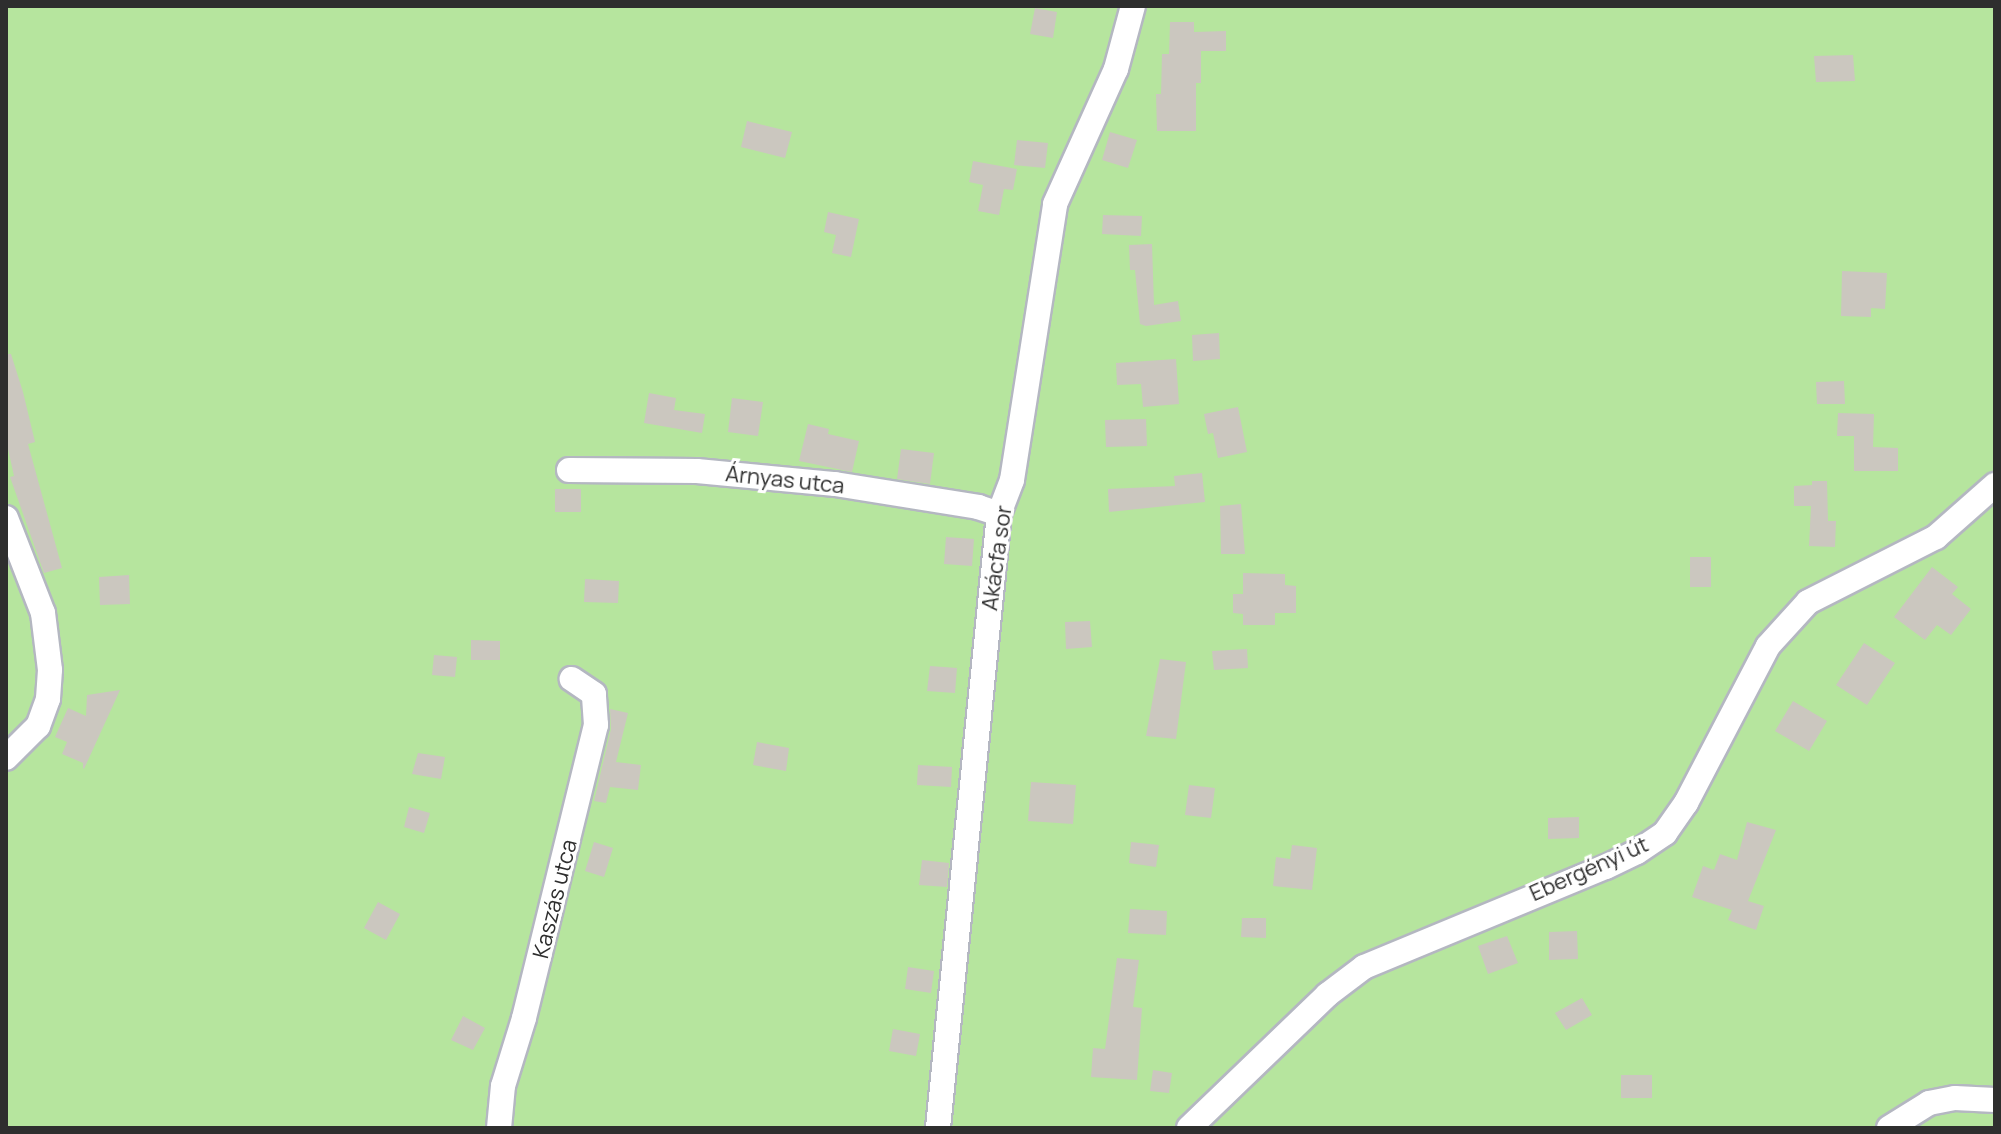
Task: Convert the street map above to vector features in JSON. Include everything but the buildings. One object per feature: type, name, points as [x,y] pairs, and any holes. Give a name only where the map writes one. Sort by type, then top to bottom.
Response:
[{"type":"street","name":"Akácfa sor","points":[[938,1128],[999,514],[1012,480],[1055,204],[1116,69],[1133,6]]},
{"type":"street","name":"Árnyas utca","points":[[569,470],[697,471],[835,484],[978,507],[999,514]]},
{"type":"street","name":"Ebergényi út","points":[[1189,1128],[1327,995],[1364,967],[1606,867],[1637,852],[1665,833],[1686,803],[1768,646],[1808,602],[1936,537],[1995,485]]},
{"type":"street","points":[[6,518],[43,613],[50,670],[48,699],[38,726],[6,758]]},
{"type":"street","name":"Kaszás utca","points":[[499,1128],[503,1086],[532,987],[596,725],[594,694],[572,679]]},
{"type":"street","points":[[1889,1128],[1929,1103],[1955,1098],[1995,1100]]},
{"type":"green space","points":[[6,6],[1995,6],[1995,1128],[6,1128]]}]
